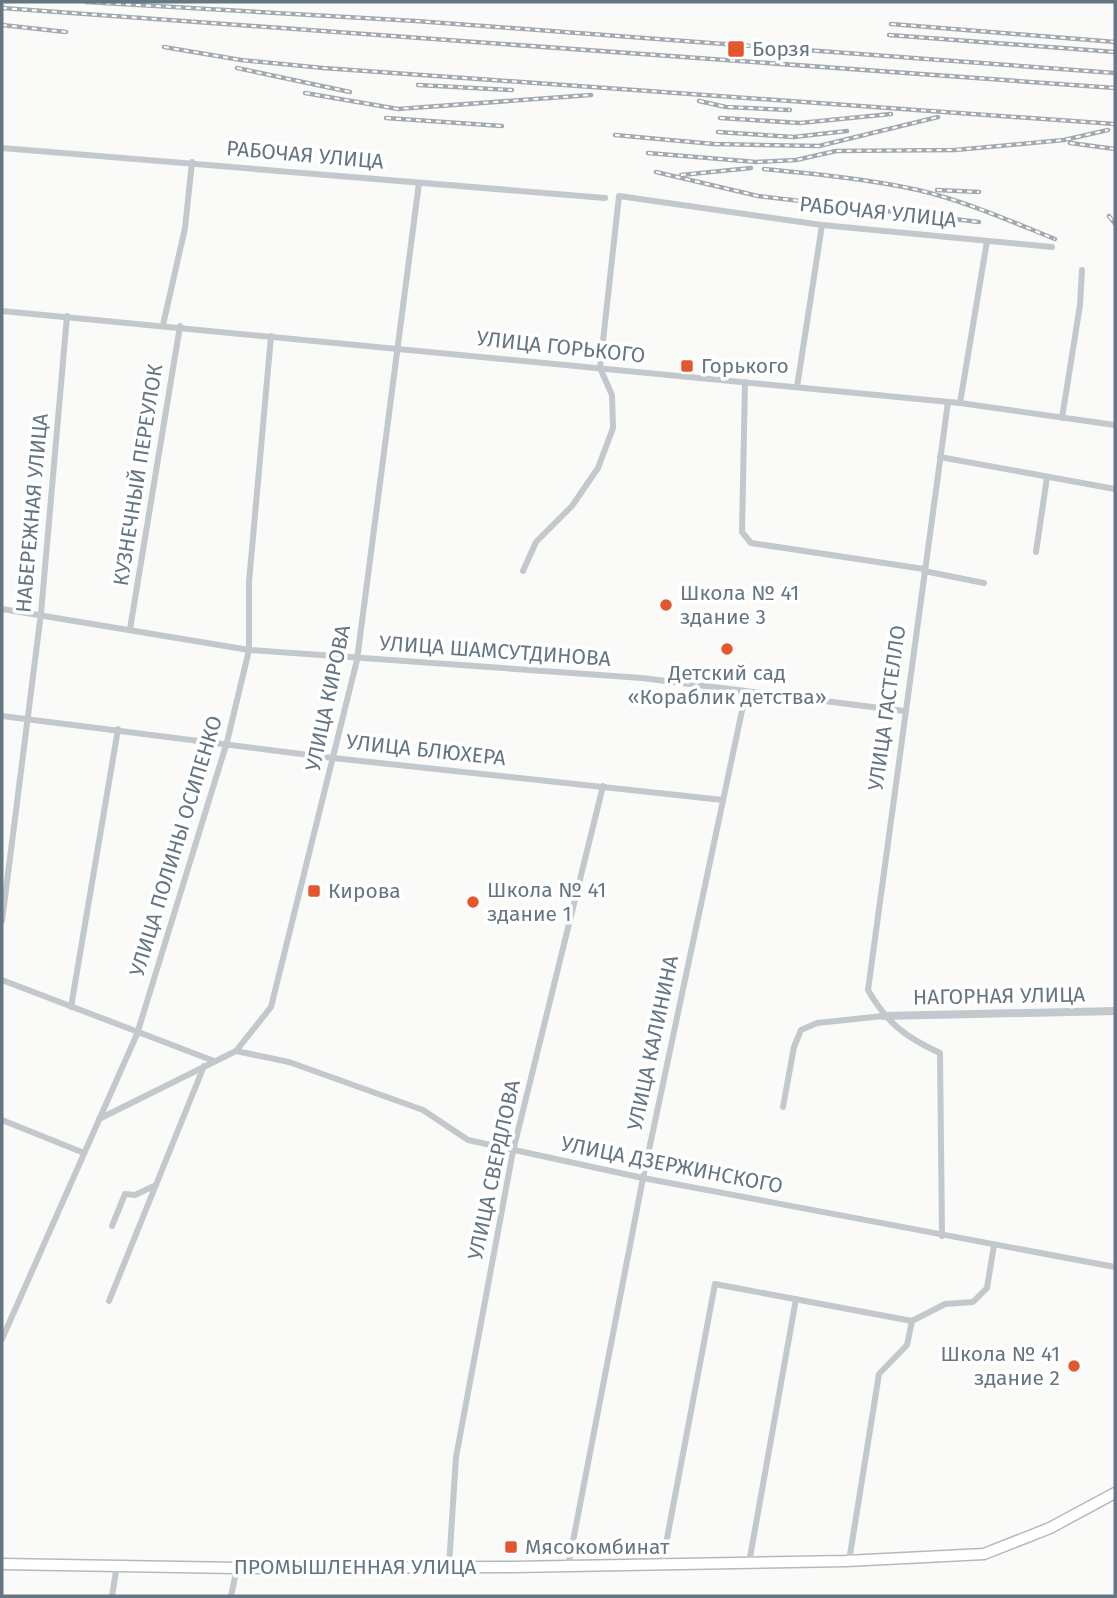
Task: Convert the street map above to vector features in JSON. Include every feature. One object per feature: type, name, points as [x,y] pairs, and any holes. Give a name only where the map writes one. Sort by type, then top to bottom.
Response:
[{"type":"main road","name":"ПРОМЫШЛЕННАЯ УЛИЦА","points":[[2,1564],[237,1568],[568,1567],[849,1561],[984,1554],[1050,1528],[1115,1493]]},
{"type":"street","name":"РАБОЧАЯ УЛИЦА","points":[[2,148],[605,198]]},
{"type":"street","points":[[163,325],[185,228],[192,162]]},
{"type":"street","name":"УЛИЦА КИРОВА","points":[[99,1119],[236,1051],[271,1007],[357,660],[400,348],[419,183]]},
{"type":"street","name":"РАБОЧАЯ УЛИЦА","points":[[600,368],[619,196],[822,225],[1052,247]]},
{"type":"street","points":[[797,387],[822,225]]},
{"type":"street","points":[[960,403],[987,241]]},
{"type":"street","points":[[1062,418],[1080,305],[1082,270]]},
{"type":"street","name":"УЛИЦА ГОРЬКОГО","points":[[2,311],[960,403],[1115,425]]},
{"type":"street","name":"НАБЕРЕЖНАЯ УЛИЦА","points":[[2,921],[41,613],[67,316]]},
{"type":"street","name":"КУЗНЕЧНЫЙ ПЕРЕУЛОК","points":[[130,629],[180,326]]},
{"type":"street","name":"УЛИЦА ПОЛИНЫ ОСИПЕНКО","points":[[2,1339],[137,1034],[228,742],[249,650],[249,582],[271,336]]},
{"type":"street","points":[[523,571],[536,542],[572,506],[602,458],[613,429],[612,395],[600,368]]},
{"type":"street","points":[[745,382],[742,532],[751,543],[924,570],[984,583]]},
{"type":"street","name":"УЛИЦА ГАСТЕЛЛО","points":[[942,1236],[940,1052],[912,1040],[883,1016],[868,990],[948,402]]},
{"type":"street","points":[[940,457],[1115,489]]},
{"type":"street","points":[[1037,552],[1047,477]]},
{"type":"street","name":"УЛИЦА ШАМСУТДИНОВА","points":[[2,609],[41,613],[249,650],[357,660],[642,678],[904,711]]},
{"type":"street","name":"УЛИЦА КАЛИНИНА","points":[[568,1567],[643,1178],[746,692]]},
{"type":"street","name":"УЛИЦА БЛЮХЕРА","points":[[2,716],[228,742],[333,758],[723,800]]},
{"type":"street","points":[[71,1007],[118,729]]},
{"type":"street","name":"УЛИЦА СВЕРДЛОВА","points":[[449,1566],[456,1457],[513,1151],[603,786]]},
{"type":"street","points":[[2,980],[137,1034],[214,1061]]},
{"type":"street","name":"НАГОРНАЯ УЛИЦА","points":[[883,1016],[1115,1011]]},
{"type":"street","points":[[783,1107],[794,1047],[801,1030],[817,1023],[883,1016]]},
{"type":"street","name":"УЛИЦА ДЗЕРЖИНСКОГО","points":[[236,1051],[289,1062],[423,1110],[468,1140],[643,1178],[1115,1268]]},
{"type":"street","points":[[109,1301],[204,1066]]},
{"type":"street","points":[[2,1120],[84,1153]]},
{"type":"street","points":[[112,1226],[125,1194],[135,1195],[156,1185]]},
{"type":"street","points":[[662,1565],[715,1284],[912,1321],[945,1304],[973,1302],[987,1289],[994,1245]]},
{"type":"street","points":[[749,1563],[796,1299]]},
{"type":"street","points":[[849,1561],[879,1374],[907,1345],[912,1321]]},
{"type":"street","points":[[113,1596],[117,1565]]},
{"type":"street","points":[[231,1596],[237,1568]]},
{"type":"railway","points":[[86,2],[416,21],[1115,73]]},
{"type":"railway","points":[[2,8],[1115,88]]},
{"type":"railway","points":[[891,24],[1115,42]]},
{"type":"railway","points":[[2,25],[66,32]]},
{"type":"railway","points":[[889,35],[1115,52]]},
{"type":"railway","points":[[164,47],[241,60],[323,68],[1115,124]]},
{"type":"railway","points":[[237,68],[350,92]]},
{"type":"railway","points":[[418,85],[512,90]]},
{"type":"railway","points":[[305,93],[398,109],[591,95]]},
{"type":"railway","points":[[699,101],[726,107],[790,110]]},
{"type":"railway","points":[[720,118],[800,123],[891,114]]},
{"type":"railway","points":[[615,135],[714,144],[819,146],[938,117]]},
{"type":"railway","points":[[386,118],[502,126]]},
{"type":"railway","points":[[648,153],[756,162],[796,160],[836,151],[955,150],[1064,140],[1108,130]]},
{"type":"railway","points":[[718,132],[794,137],[847,131]]},
{"type":"railway","points":[[1070,143],[1115,149]]},
{"type":"railway","points":[[681,175],[751,168]]},
{"type":"railway","points":[[764,169],[861,180],[918,190],[970,206],[1055,239]]},
{"type":"railway","points":[[656,172],[758,196],[979,222]]},
{"type":"railway","points":[[937,190],[979,192]]},
{"type":"railway","points":[[1109,216],[1115,224]]},
{"type":"place","name":"Борзя","points":[[736,49]]},
{"type":"place","name":"Горького","points":[[687,366]]},
{"type":"place","name":"Школа № 41 здание 3","points":[[666,605]]},
{"type":"place","name":"Детский сад «Кораблик детства»","points":[[727,649]]},
{"type":"place","name":"Кирова","points":[[314,891]]},
{"type":"place","name":"Школа № 41 здание 1","points":[[473,902]]},
{"type":"place","name":"Школа № 41 здание 2","points":[[1074,1366]]},
{"type":"place","name":"Мясокомбинат","points":[[511,1547]]}]
